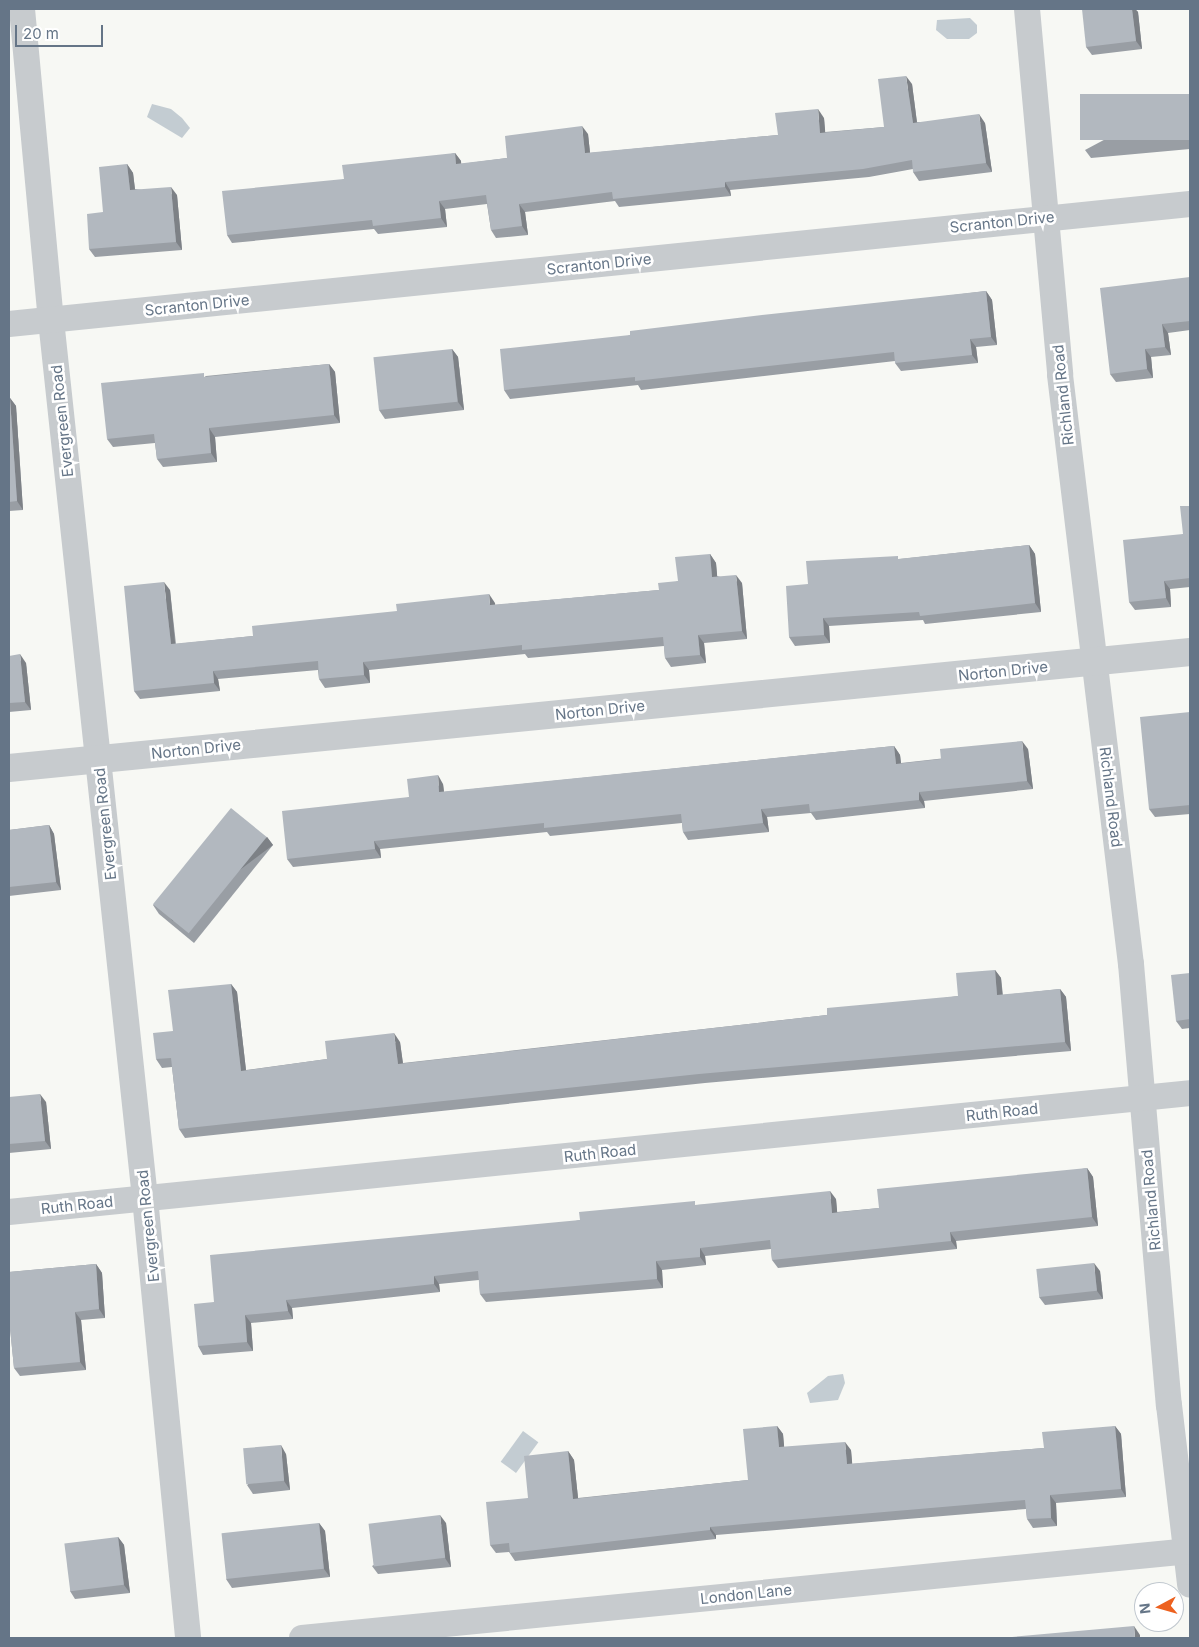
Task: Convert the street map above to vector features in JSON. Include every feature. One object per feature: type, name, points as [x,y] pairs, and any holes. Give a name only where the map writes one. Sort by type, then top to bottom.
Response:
[{"type":"street","name":"Evergreen Road","points":[[22,9],[51,320],[145,1198],[188,1638]]},
{"type":"street","name":"Richland Road","points":[[1027,9],[1060,375],[1132,964],[1168,1405],[1188,1551],[1190,1585]]},
{"type":"street","name":"Scranton Drive","points":[[9,324],[1190,204]]},
{"type":"street","name":"Norton Drive","points":[[9,768],[1190,652]]},
{"type":"street","name":"Ruth Road","points":[[9,1212],[1190,1093]]},
{"type":"street","name":"London Lane","points":[[302,1638],[1188,1551]]},
{"type":"shaded area","points":[[970,18],[977,25],[977,33],[969,39],[947,39],[936,30],[937,20]]},
{"type":"shaded area","points":[[152,104],[171,109],[182,118],[190,128],[182,138],[147,117]]},
{"type":"shaded area","points":[[843,1374],[845,1383],[838,1400],[810,1403],[807,1393],[828,1376]]},
{"type":"shaded area","points":[[523,1431],[538,1442],[516,1473],[501,1462]]},
{"type":"building","points":[[1082,9],[1132,9],[1136,41],[1086,47]]},
{"type":"building","points":[[906,76],[913,123],[979,114],[986,163],[913,172],[912,160],[863,169],[725,182],[725,187],[613,199],[612,192],[519,204],[522,226],[491,230],[486,195],[439,201],[441,218],[373,226],[372,220],[227,235],[222,191],[344,179],[342,165],[455,153],[456,164],[507,158],[505,136],[582,126],[585,153],[778,135],[775,113],[818,109],[820,133],[884,127],[878,79]]},
{"type":"building","points":[[1080,94],[1190,94],[1190,140],[1080,140]]},
{"type":"building","points":[[127,164],[130,190],[171,187],[176,242],[89,249],[87,214],[103,212],[99,167]]},
{"type":"building","points":[[1190,277],[1190,321],[1162,324],[1165,347],[1145,349],[1147,369],[1110,374],[1100,288]]},
{"type":"building","points":[[986,291],[991,337],[970,339],[972,355],[895,363],[894,352],[635,381],[635,377],[504,390],[500,349],[630,335],[630,331],[762,315]]},
{"type":"building","points":[[452,349],[458,402],[379,410],[373,357]]},
{"type":"building","points":[[329,364],[334,415],[209,428],[211,453],[157,459],[154,434],[107,439],[101,383],[204,373],[204,377]]},
{"type":"building","points":[[9,398],[17,501],[9,502]]},
{"type":"building","points":[[1180,506],[1190,506],[1190,578],[1164,581],[1166,598],[1129,602],[1123,540],[1183,534]]},
{"type":"building","points":[[1029,545],[1035,603],[920,616],[919,612],[823,618],[824,635],[789,637],[786,586],[808,584],[806,561],[898,556],[898,559]]},
{"type":"building","points":[[710,554],[712,577],[736,575],[742,631],[698,635],[700,655],[665,658],[663,637],[522,650],[522,645],[363,662],[364,675],[319,679],[318,661],[213,671],[214,683],[134,691],[124,586],[164,582],[171,644],[253,636],[252,626],[397,611],[396,604],[489,594],[490,605],[659,590],[658,583],[678,581],[675,557]]},
{"type":"building","points":[[20,654],[25,702],[9,703],[9,656]]},
{"type":"building","points":[[1190,712],[1190,805],[1149,809],[1140,717]]},
{"type":"building","points":[[1022,741],[1027,781],[919,792],[919,800],[810,812],[809,804],[761,809],[763,823],[683,832],[681,814],[544,828],[544,823],[374,841],[375,849],[287,859],[282,811],[409,797],[407,779],[438,775],[439,792],[894,746],[896,764],[941,759],[940,749]]},
{"type":"building","points":[[231,808],[267,837],[189,933],[153,904]]},
{"type":"building","points":[[49,825],[56,882],[9,887],[9,830]]},
{"type":"building","points":[[995,970],[997,995],[1060,989],[1065,1042],[699,1074],[179,1129],[171,1058],[156,1059],[153,1033],[173,1031],[168,990],[231,984],[241,1071],[327,1059],[325,1041],[394,1033],[398,1064],[827,1015],[827,1008],[958,996],[956,973]]},
{"type":"building","points":[[1190,973],[1190,1019],[1176,1021],[1171,975]]},
{"type":"building","points":[[40,1094],[45,1141],[9,1144],[9,1097]]},
{"type":"building","points":[[1087,1168],[1092,1217],[950,1232],[951,1241],[772,1260],[770,1240],[700,1248],[700,1257],[656,1261],[657,1279],[480,1294],[478,1271],[434,1276],[434,1284],[286,1300],[288,1311],[245,1315],[247,1342],[198,1346],[194,1304],[214,1302],[210,1255],[580,1220],[579,1212],[695,1201],[695,1205],[830,1191],[832,1213],[879,1208],[877,1189]]},
{"type":"building","points":[[1094,1263],[1097,1291],[1039,1297],[1036,1269]]},
{"type":"building","points":[[96,1264],[99,1309],[75,1312],[80,1362],[14,1368],[9,1319],[9,1272]]},
{"type":"building","points":[[777,1426],[779,1447],[845,1442],[847,1464],[1044,1448],[1042,1432],[1115,1426],[1121,1489],[1050,1495],[1051,1518],[1027,1519],[1025,1500],[710,1527],[710,1530],[510,1553],[509,1543],[490,1545],[486,1502],[528,1498],[524,1456],[568,1451],[573,1499],[748,1480],[743,1429]]},
{"type":"building","points":[[281,1445],[284,1481],[246,1484],[243,1448]]},
{"type":"building","points":[[440,1515],[445,1558],[374,1566],[369,1524]]},
{"type":"building","points":[[319,1523],[324,1569],[226,1579],[222,1533]]},
{"type":"building","points":[[118,1537],[124,1585],[70,1591],[64,1544]]},
{"type":"building","points":[[1134,1626],[1135,1638],[1000,1638]]}]
